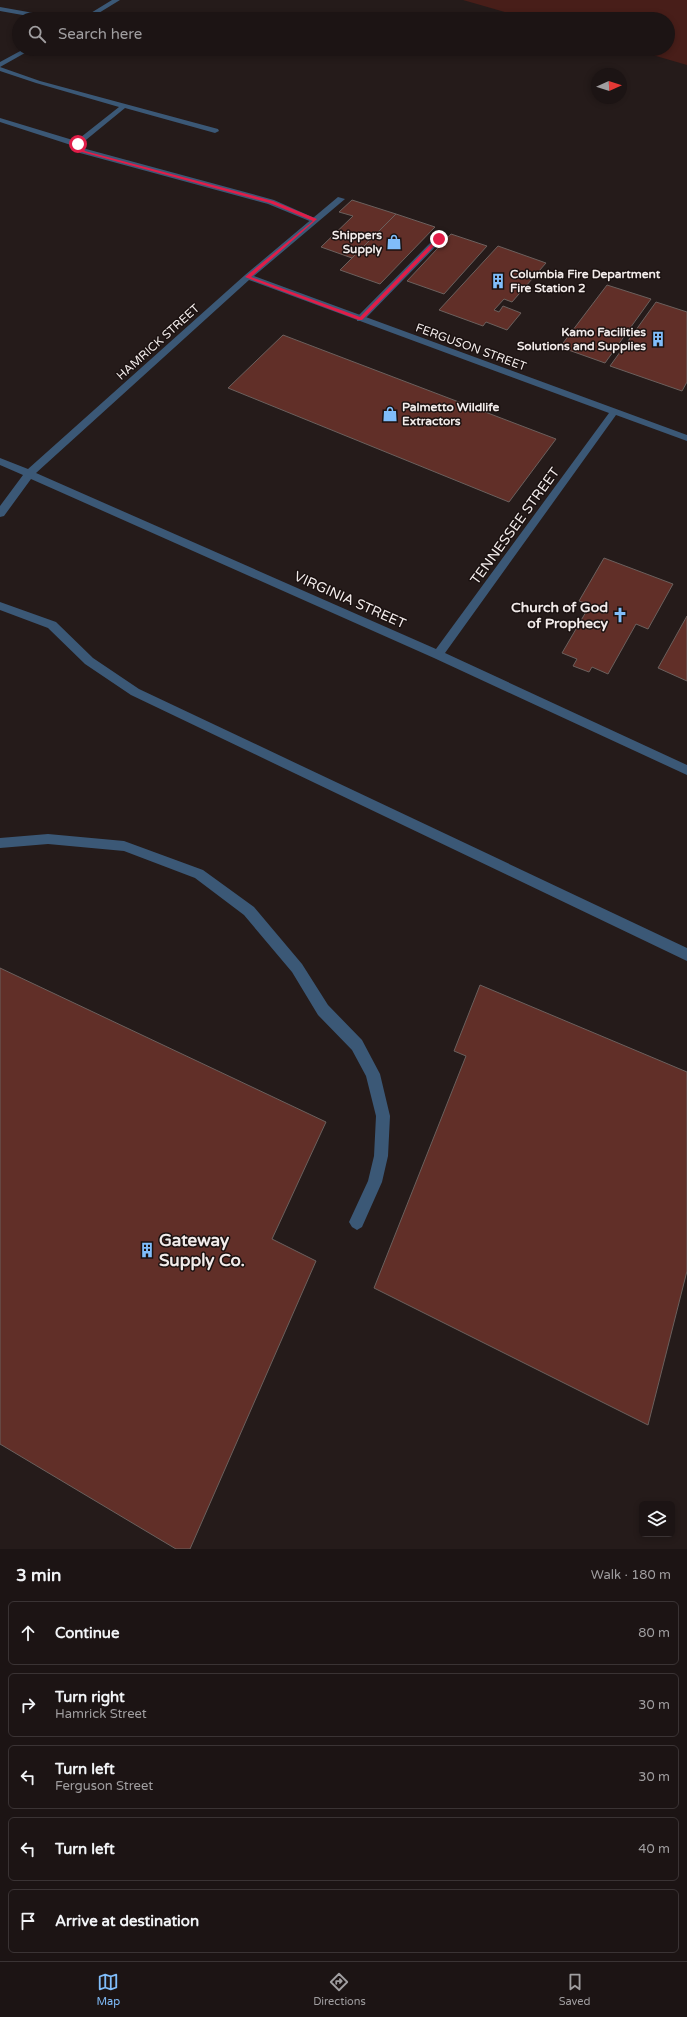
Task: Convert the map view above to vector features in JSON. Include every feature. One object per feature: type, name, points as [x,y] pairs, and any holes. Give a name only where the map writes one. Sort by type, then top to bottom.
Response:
[{"type":"street","points":[[96,12],[117,0]]},
{"type":"street","points":[[0,9],[17,12]]},
{"type":"street","points":[[0,65],[16,56]]},
{"type":"street","points":[[0,69],[38,82],[214,131]]},
{"type":"street","points":[[78,144],[124,106]]},
{"type":"street","points":[[0,120],[78,144],[83,152],[271,202],[316,220]]},
{"type":"street","name":"HAMRICK STREET","points":[[0,513],[28,475],[248,277],[341,199]]},
{"type":"street","points":[[360,319],[439,239]]},
{"type":"street","name":"FERGUSON STREET","points":[[248,277],[687,438]]},
{"type":"street","name":"TENNESSEE STREET","points":[[438,656],[614,412]]},
{"type":"street","name":"VIRGINIA STREET","points":[[0,461],[28,475],[438,656],[687,770]]},
{"type":"street","points":[[0,606],[52,625],[89,662],[135,692],[687,955]]},
{"type":"street","points":[[0,843],[48,839],[124,846],[199,874],[249,911],[297,968],[323,1010],[357,1045],[373,1074],[383,1116],[381,1156],[375,1182],[357,1222]]},
{"type":"shaded area","points":[[463,0],[687,0],[687,65],[656,56],[675,56],[675,12],[505,12]]},
{"type":"building","points":[[352,200],[396,214],[352,258],[321,247],[353,216],[339,212]]},
{"type":"building","name":"Shippers Supply","points":[[396,214],[435,227],[380,284],[340,270]]},
{"type":"building","points":[[451,234],[487,246],[444,294],[407,281]]},
{"type":"building","name":"Columbia Fire Department Fire Station 2","points":[[498,246],[546,263],[512,302],[504,299],[494,310],[499,312],[503,306],[521,313],[507,330],[486,322],[483,326],[439,310]]},
{"type":"building","points":[[607,285],[651,299],[605,363],[560,347]]},
{"type":"building","name":"Kamo Facilities Solutions and Supplies","points":[[656,302],[687,312],[687,382],[682,391],[610,366]]},
{"type":"building","name":"Palmetto Wildlife Extractors","points":[[283,335],[556,439],[509,502],[228,388]]},
{"type":"building","name":"Church of God of Prophecy","points":[[604,558],[673,584],[648,629],[636,624],[608,674],[592,667],[589,672],[573,666],[577,659],[562,653],[590,605],[579,601]]},
{"type":"building","points":[[687,616],[687,681],[658,668]]},
{"type":"building","name":"Gateway Supply Co.","points":[[0,968],[326,1122],[272,1239],[316,1261],[190,1549],[176,1549],[0,1444]]},
{"type":"building","points":[[480,985],[687,1072],[687,1271],[648,1425],[374,1288],[466,1056],[454,1051]]},
{"type":"place","name":"Shippers Supply","points":[[394,242]]},
{"type":"place","name":"Columbia Fire Department Fire Station 2","points":[[498,281]]},
{"type":"place","name":"Kamo Facilities Solutions and Supplies","points":[[658,339]]},
{"type":"place","name":"Palmetto Wildlife Extractors","points":[[390,414]]},
{"type":"place","name":"Church of God of Prophecy","points":[[620,615]]},
{"type":"place","name":"Gateway Supply Co.","points":[[147,1250]]},
{"type":"route","points":[[78,144],[83,152],[271,202],[316,220],[248,277],[360,319],[439,239]]}]
